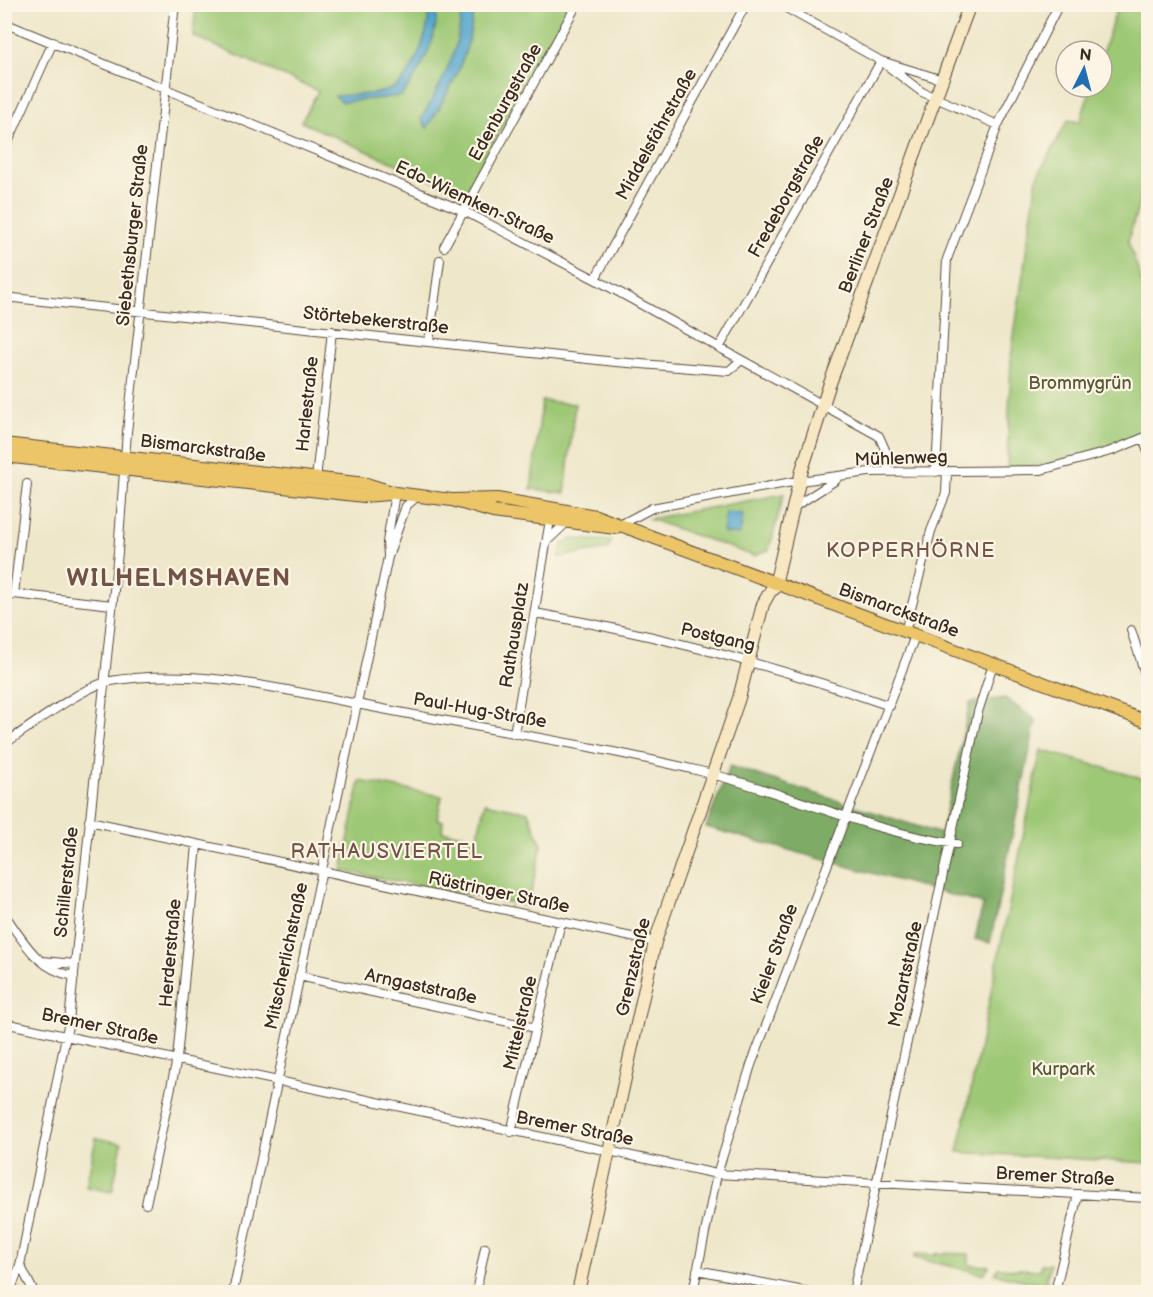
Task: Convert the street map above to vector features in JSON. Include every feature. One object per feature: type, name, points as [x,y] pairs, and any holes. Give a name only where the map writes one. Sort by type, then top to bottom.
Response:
[{"type":"main road","name":"Berliner Straße","points":[[794,507],[822,406],[970,4]]},
{"type":"main road","name":"Bismarckstraße","points":[[4,444],[125,464],[364,496],[395,494],[452,500],[497,499],[536,504],[568,516],[637,531]]},
{"type":"main road","name":"Bismarckstraße","points":[[4,456],[316,479],[366,484],[395,494]]},
{"type":"main road","name":"Bismarckstraße","points":[[452,500],[493,512],[550,520],[568,516],[620,525],[1149,722]]},
{"type":"main road","name":"Grenzstraße","points":[[578,1293],[655,942],[750,659],[754,633],[763,604],[775,583],[794,507]]},
{"type":"street","name":"Siebethsburger Straße","points":[[125,464],[164,87],[175,4]]},
{"type":"street","name":"Edenburgstraße","points":[[444,248],[578,4]]},
{"type":"street","name":"Middelsfährstraße","points":[[595,279],[746,4]]},
{"type":"street","points":[[779,4],[881,61],[922,92],[998,125]]},
{"type":"street","points":[[936,472],[947,259],[998,125],[1059,4]]},
{"type":"street","name":"Edo-Wiemken-Straße","points":[[4,23],[464,211],[595,279],[879,436],[884,444],[888,472]]},
{"type":"street","points":[[4,151],[53,42]]},
{"type":"street","points":[[881,61],[943,80]]},
{"type":"street","name":"Fredeborgstraße","points":[[719,348],[881,61]]},
{"type":"street","points":[[429,342],[440,260]]},
{"type":"street","name":"Störtebekerstraße","points":[[4,297],[729,371],[741,361]]},
{"type":"street","name":"Harlestraße","points":[[316,479],[332,331]]},
{"type":"street","points":[[1146,437],[1149,452]]},
{"type":"street","name":"Mühlenweg","points":[[620,525],[652,508],[800,481],[888,472],[1041,470],[1100,454],[1146,437]]},
{"type":"street","name":"Schillerstraße","points":[[10,1293],[21,1265],[67,1037],[105,683],[125,464]]},
{"type":"street","name":"Kieler Straße","points":[[693,1293],[717,1174],[751,1065],[890,706],[910,634],[931,531],[946,493],[947,472]]},
{"type":"street","points":[[794,507],[842,477]]},
{"type":"street","points":[[14,594],[27,484]]},
{"type":"street","name":"Mitscherlichstraße","points":[[388,557],[387,542],[395,494]]},
{"type":"street","name":"Mitscherlichstraße","points":[[233,1293],[321,872],[359,705],[388,557],[406,506],[418,496]]},
{"type":"street","points":[[536,504],[550,520]]},
{"type":"street","points":[[546,542],[568,516]]},
{"type":"street","name":"Rathausplatz","points":[[514,734],[550,520]]},
{"type":"street","points":[[4,600],[14,594],[112,605]]},
{"type":"street","name":"Postgang","points":[[535,613],[579,620],[750,659],[890,706]]},
{"type":"street","points":[[1131,630],[1149,683]]},
{"type":"street","name":"Mozartstraße","points":[[853,1293],[954,843],[978,712],[993,664]]},
{"type":"street","name":"Paul-Hug-Straße","points":[[4,744],[92,688],[105,683],[160,677],[211,679],[514,734],[713,774],[847,818],[927,840],[954,843]]},
{"type":"street","name":"Rüstringer Straße","points":[[89,821],[655,942]]},
{"type":"street","name":"Herderstraße","points":[[146,1204],[177,1059],[197,845]]},
{"type":"street","points":[[4,914],[38,960],[52,970],[74,976]]},
{"type":"street","name":"Mittelstraße","points":[[512,1132],[561,922]]},
{"type":"street","points":[[38,960],[75,964]]},
{"type":"street","name":"Arngaststraße","points":[[299,976],[536,1028]]},
{"type":"street","name":"Bremer Straße","points":[[4,1023],[717,1174],[1149,1198]]},
{"type":"street","points":[[1055,1293],[1078,1194]]},
{"type":"street","points":[[476,1293],[485,1248]]},
{"type":"street","points":[[21,1265],[34,1293]]},
{"type":"street","points":[[697,1270],[809,1293]]},
{"type":"green space","points":[[196,5],[572,5],[464,194],[301,122],[318,91],[193,36]]},
{"type":"green space","name":"Brommygrün","points":[[1118,5],[1148,5],[1148,173],[1128,241],[1148,300],[1148,433],[1079,457],[1044,465],[1007,468],[1011,357],[1037,177],[1068,120],[1080,122],[1087,99],[1114,99],[1114,39],[1107,39]]},
{"type":"green space","points":[[542,401],[575,404],[565,493],[531,489]]},
{"type":"green space","points":[[784,494],[769,550],[754,556],[649,519]]},
{"type":"green space","points":[[572,539],[611,541],[608,549],[559,557],[563,544]]},
{"type":"green space","points":[[1005,698],[1036,720],[990,943],[975,939],[983,904],[706,827],[730,766],[941,834],[970,703]]},
{"type":"green space","name":"Kurpark","points":[[1041,750],[1148,780],[1148,1163],[958,1152]]},
{"type":"green space","points":[[360,781],[442,796],[437,819],[443,821],[442,831],[477,838],[485,803],[528,812],[542,845],[528,906],[342,871]]},
{"type":"green space","points":[[96,1138],[122,1143],[112,1192],[86,1187]]},
{"type":"green space","points":[[936,1253],[969,1254],[969,1265],[989,1266],[984,1274],[914,1258],[915,1254],[935,1255]]},
{"type":"green space","points":[[1041,1264],[1050,1264],[1046,1285],[995,1274],[998,1268],[1040,1270]]},
{"type":"water","points":[[428,5],[435,5],[435,28],[432,41],[422,65],[401,96],[342,102],[335,96],[382,92],[395,87],[402,81],[420,50],[429,14]]},
{"type":"water","points":[[461,5],[473,5],[465,54],[452,84],[427,128],[421,119],[449,65],[458,36]]},
{"type":"water","points":[[726,512],[743,514],[740,535],[723,533]]},
{"type":"district","name":"KOPPERHÖRNE","points":[[911,550]]},
{"type":"district","name":"WILHELMSHAVEN","points":[[179,578]]},
{"type":"district","name":"RATHAUSVIERTEL","points":[[387,851]]}]
